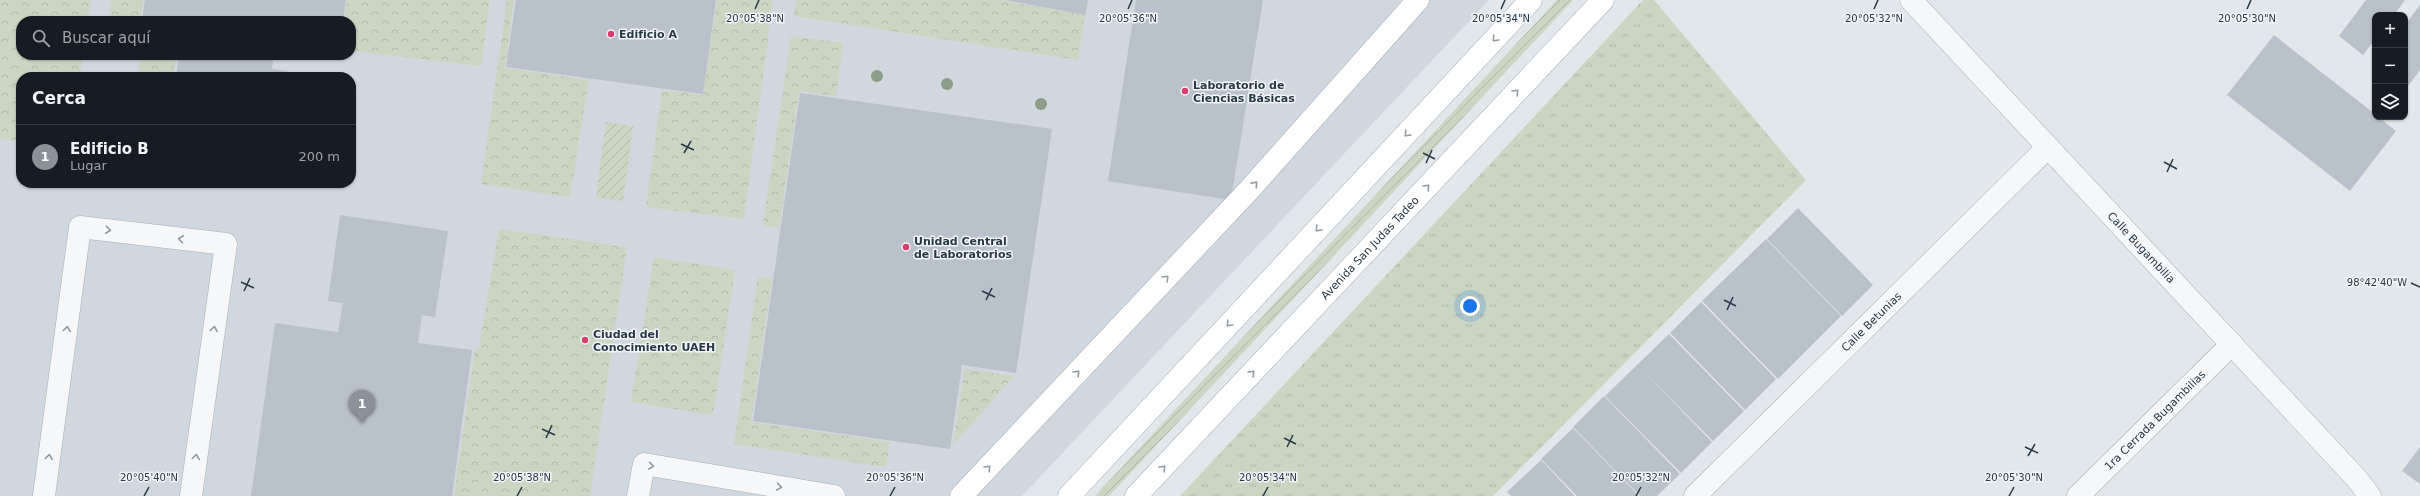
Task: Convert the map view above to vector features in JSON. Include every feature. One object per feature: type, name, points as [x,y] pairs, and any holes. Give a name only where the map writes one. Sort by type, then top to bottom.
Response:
[{"type":"street","points":[[961,496],[1249,190],[1418,0]]},
{"type":"street","points":[[1068,496],[1532,0]]},
{"type":"street","name":"Avenida San Judas Tadeo","points":[[1136,496],[1603,0]]},
{"type":"street","name":"Calle Bugambilia","points":[[1911,0],[2232,344],[2352,488],[2370,496]]},
{"type":"street","name":"Calle Betunias","points":[[1695,496],[2048,147]]},
{"type":"street","points":[[44,496],[80,227],[226,244],[191,496]]},
{"type":"street","name":"1ra Cerrada Bugambilias","points":[[2078,496],[2232,344]]},
{"type":"street","points":[[638,496],[644,464],[806,494],[834,496]]},
{"type":"shaded area","name":"Ciudad del Conocimiento UAEH","points":[[0,0],[1489,0],[1022,496],[0,496]]},
{"type":"green space","points":[[0,0],[91,0],[89,16],[16,16],[16,60],[82,60],[81,72],[16,72],[16,141],[0,139]]},
{"type":"green space","points":[[111,0],[143,0],[141,16],[109,15]]},
{"type":"green space","points":[[347,0],[490,0],[481,66],[356,52],[356,16],[345,16]]},
{"type":"green space","points":[[507,0],[514,0],[505,68],[589,80],[570,197],[481,184]]},
{"type":"green space","points":[[717,0],[773,0],[744,219],[646,207],[662,90],[703,95]]},
{"type":"green space","points":[[796,0],[1001,0],[1085,15],[1078,60],[794,16]]},
{"type":"green space","points":[[1557,0],[1573,0],[1109,496],[1095,496]]},
{"type":"green space","points":[[1643,0],[1654,0],[1806,180],[1493,496],[1180,496]]},
{"type":"green space","points":[[791,36],[843,43],[836,96],[799,91],[779,228],[763,225]]},
{"type":"green space","points":[[140,60],[175,60],[174,72],[139,72]]},
{"type":"green space","points":[[606,122],[633,126],[623,201],[596,197]]},
{"type":"green space","points":[[499,229],[627,247],[590,496],[454,496],[475,349],[479,349]]},
{"type":"green space","points":[[654,257],[735,270],[713,415],[631,402]]},
{"type":"green space","points":[[758,277],[772,279],[751,422],[890,442],[886,467],[734,444]]},
{"type":"green space","points":[[965,369],[1014,376],[953,445]]},
{"type":"building","points":[[145,0],[346,0],[344,16],[143,16]]},
{"type":"building","name":"Edificio A","points":[[516,0],[716,0],[703,94],[506,67]]},
{"type":"building","points":[[1006,0],[1088,0],[1085,15]]},
{"type":"building","name":"Laboratorio de Ciencias Básicas","points":[[1136,0],[1263,0],[1231,200],[1108,181]]},
{"type":"building","points":[[2366,0],[2405,0],[2396,12],[2372,12],[2372,43],[2363,55],[2339,36]]},
{"type":"building","points":[[2420,5],[2420,70],[2408,86],[2408,48],[2408,21]]},
{"type":"building","points":[[2274,35],[2372,112],[2372,120],[2382,120],[2396,131],[2350,191],[2227,95]]},
{"type":"building","points":[[178,60],[273,60],[272,69],[287,71],[287,72],[177,72]]},
{"type":"building","name":"Unidad Central de Laboratorios","points":[[800,93],[1052,129],[1016,373],[962,365],[950,449],[753,421]]},
{"type":"building","points":[[1798,208],[1873,285],[1842,316],[1767,239]]},
{"type":"building","points":[[340,215],[448,231],[435,317],[422,315],[418,343],[472,350],[452,496],[251,496],[275,323],[338,332],[343,303],[328,301]]},
{"type":"building","points":[[1766,239],[1841,316],[1778,379],[1702,301]]},
{"type":"building","points":[[1701,302],[1776,379],[1745,410],[1670,333]]},
{"type":"building","points":[[1669,334],[1744,411],[1713,441],[1643,371],[1712,442],[1681,473],[1605,396]]},
{"type":"building","points":[[1604,396],[1680,474],[1657,496],[1640,496],[1573,427]]},
{"type":"building","points":[[1573,428],[1639,496],[1577,496],[1541,459]]},
{"type":"building","points":[[2420,447],[2420,484],[2402,471]]},
{"type":"building","points":[[1541,460],[1575,496],[1511,496],[1507,492]]},
{"type":"place","name":"Edificio A","points":[[611,34]]},
{"type":"place","name":"Laboratorio de Ciencias Básicas","points":[[1185,91]]},
{"type":"place","name":"Unidad Central de Laboratorios","points":[[906,247]]},
{"type":"place","name":"Ciudad del Conocimiento UAEH","points":[[585,340]]},
{"type":"place","name":"Edificio B","points":[[362,423]]}]
